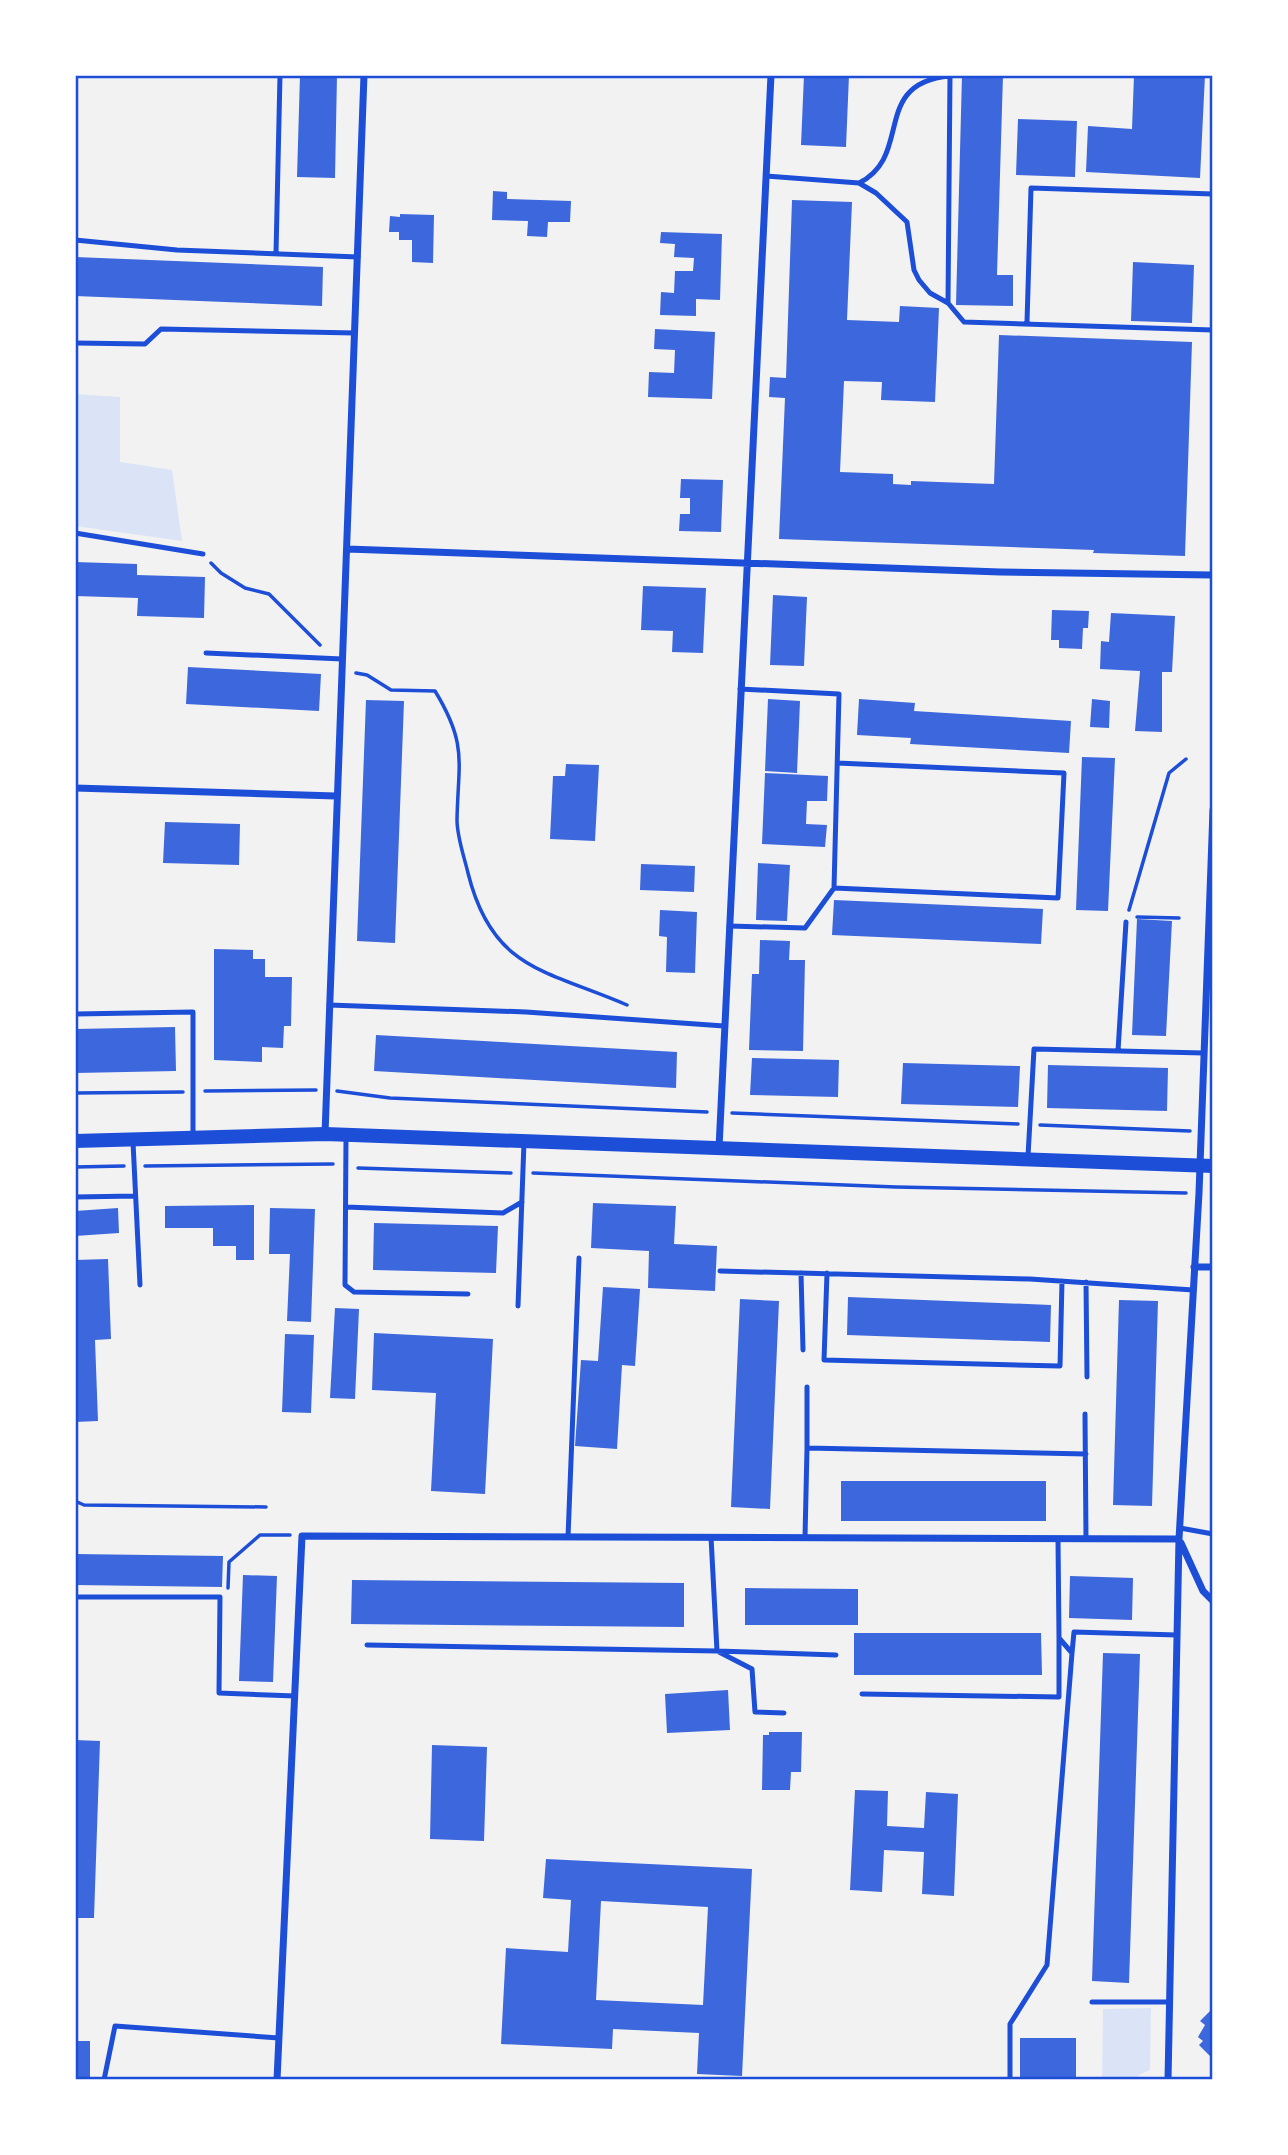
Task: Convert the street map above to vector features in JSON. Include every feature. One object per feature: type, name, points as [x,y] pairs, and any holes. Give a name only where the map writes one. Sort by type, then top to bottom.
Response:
[{"type":"main road","points":[[75,1141],[325,1134],[1206,1166]]},
{"type":"street","points":[[325,1134],[364,75]]},
{"type":"street","points":[[719,1148],[771,75]]},
{"type":"street","points":[[347,549],[1000,572],[1213,575]]},
{"type":"street","points":[[75,788],[336,796]]},
{"type":"street","points":[[1168,2080],[1179,1539],[1199,1193],[1206,1166],[1201,1132],[1213,810]]},
{"type":"street","points":[[1194,1267],[1213,1268]]},
{"type":"street","points":[[277,2080],[302,1536],[1179,1539]]},
{"type":"street","points":[[1179,1539],[1203,1591],[1213,1601]]},
{"type":"lane","points":[[276,253],[280,75]]},
{"type":"lane","points":[[859,183],[880,169],[886,160],[895,116],[906,96],[922,84],[950,76],[948,303]]},
{"type":"lane","points":[[766,176],[859,183],[888,202],[905,218],[911,234],[914,270],[919,280],[930,293],[948,303],[964,322],[1213,330]]},
{"type":"lane","points":[[1027,322],[1031,188],[1213,194]]},
{"type":"lane","points":[[75,240],[177,250],[358,257]]},
{"type":"lane","points":[[75,343],[145,344],[161,328],[355,333]]},
{"type":"lane","points":[[75,533],[203,554]]},
{"type":"lane","points":[[206,653],[342,659]]},
{"type":"lane","points":[[729,926],[805,928],[834,888],[839,694],[740,689]]},
{"type":"lane","points":[[834,888],[1058,898],[1064,773],[837,763]]},
{"type":"lane","points":[[1118,1051],[1126,922]]},
{"type":"lane","points":[[329,1005],[526,1012],[724,1026]]},
{"type":"lane","points":[[75,1014],[193,1012],[193,1138]]},
{"type":"lane","points":[[1028,1159],[1034,1049],[1204,1053]]},
{"type":"lane","points":[[346,1135],[345,1285],[354,1292],[468,1294]]},
{"type":"lane","points":[[132,1139],[140,1285]]},
{"type":"lane","points":[[518,1306],[524,1141]]},
{"type":"lane","points":[[75,1197],[135,1196]]},
{"type":"lane","points":[[346,1207],[503,1213],[514,1210],[522,1202]]},
{"type":"lane","points":[[568,1537],[579,1258]]},
{"type":"lane","points":[[720,1270],[1086,1282],[1193,1290]]},
{"type":"lane","points":[[801,1273],[803,1350]]},
{"type":"lane","points":[[827,1273],[824,1360],[1060,1366],[1062,1281]]},
{"type":"lane","points":[[1086,1282],[1087,1377]]},
{"type":"lane","points":[[805,1538],[807,1387]]},
{"type":"lane","points":[[1085,1414],[1086,1539]]},
{"type":"lane","points":[[807,1448],[1086,1454]]},
{"type":"lane","points":[[1180,1528],[1213,1534]]},
{"type":"lane","points":[[711,1537],[717,1651]]},
{"type":"lane","points":[[862,1694],[1059,1698],[1058,1539]]},
{"type":"lane","points":[[79,1597],[220,1597],[219,1693],[295,1696]]},
{"type":"lane","points":[[1010,2080],[1010,2024],[1047,1965],[1074,1632],[1177,1635]]},
{"type":"lane","points":[[1059,1638],[1072,1653]]},
{"type":"lane","points":[[367,1645],[836,1655]]},
{"type":"lane","points":[[717,1651],[752,1669],[755,1713],[784,1713]]},
{"type":"lane","points":[[1092,2002],[1169,2002]]},
{"type":"lane","points":[[104,2080],[115,2026],[279,2038]]},
{"type":"path","points":[[203,554],[221,573],[245,588],[269,594],[321,646],[328,659]]},
{"type":"path","points":[[342,671],[367,675],[391,690],[435,691],[451,717],[461,750],[457,824],[476,905],[485,922],[507,950],[536,967],[629,1006]]},
{"type":"path","points":[[1126,922],[1169,773],[1185,759]]},
{"type":"path","points":[[1126,922],[1136,916],[1179,918]]},
{"type":"path","points":[[75,1093],[326,1090],[390,1098],[1201,1132]]},
{"type":"path","points":[[75,1167],[302,1162],[332,1163],[346,1168],[909,1188],[1199,1193]]},
{"type":"path","points":[[75,1501],[84,1505],[266,1507]]},
{"type":"path","points":[[220,1597],[228,1590],[229,1562],[260,1535],[302,1536]]},
{"type":"shaded area","points":[[75,394],[120,397],[120,462],[172,470],[182,541],[75,526]]},
{"type":"shaded area","points":[[1151,2008],[1150,2070],[1139,2075],[1138,2080],[1102,2080],[1103,2009]]},
{"type":"building","points":[[300,75],[337,75],[335,178],[297,177]]},
{"type":"building","points":[[804,75],[849,75],[846,147],[801,145]]},
{"type":"building","points":[[962,75],[1003,75],[997,275],[1013,275],[1013,306],[956,305]]},
{"type":"building","points":[[1134,75],[1205,75],[1200,178],[1086,172],[1088,126],[1132,129]]},
{"type":"building","points":[[1018,119],[1077,121],[1075,177],[1016,175]]},
{"type":"building","points":[[493,191],[507,192],[507,199],[571,201],[570,222],[548,222],[547,237],[527,236],[528,221],[492,220]]},
{"type":"building","points":[[792,200],[852,202],[847,320],[899,322],[900,306],[939,308],[935,402],[881,400],[882,382],[844,381],[840,472],[893,474],[893,484],[911,485],[911,481],[994,484],[999,335],[1192,342],[1185,556],[1093,553],[1094,550],[779,539],[785,398],[769,397],[770,377],[786,378]]},
{"type":"building","points":[[400,214],[434,215],[433,263],[412,262],[412,240],[399,240],[399,232],[389,232],[390,216],[400,217]]},
{"type":"building","points":[[661,232],[722,234],[720,300],[696,299],[696,316],[660,315],[661,292],[674,293],[675,271],[693,271],[694,258],[674,257],[675,244],[660,243]]},
{"type":"building","points":[[75,257],[323,267],[322,306],[75,296]]},
{"type":"building","points":[[1133,262],[1194,265],[1192,323],[1131,321]]},
{"type":"building","points":[[655,329],[715,332],[712,399],[648,397],[649,372],[674,373],[675,350],[654,349]]},
{"type":"building","points":[[681,479],[723,480],[721,532],[679,531],[680,514],[690,514],[690,498],[680,498]]},
{"type":"building","points":[[75,562],[137,564],[137,575],[205,577],[204,618],[137,616],[138,598],[75,596]]},
{"type":"building","points":[[643,586],[706,588],[703,653],[672,652],[673,631],[641,630]]},
{"type":"building","points":[[773,595],[807,597],[804,666],[770,665]]},
{"type":"building","points":[[1052,610],[1089,611],[1088,628],[1083,628],[1082,649],[1059,648],[1059,640],[1051,640]]},
{"type":"building","points":[[1111,613],[1175,616],[1172,672],[1162,672],[1162,732],[1135,731],[1140,671],[1100,669],[1101,641],[1109,642]]},
{"type":"building","points":[[188,667],[321,674],[319,711],[186,704]]},
{"type":"building","points":[[768,699],[800,701],[797,773],[765,771]]},
{"type":"building","points":[[859,699],[915,703],[914,711],[1071,721],[1069,753],[910,744],[911,738],[857,735]]},
{"type":"building","points":[[1092,699],[1110,701],[1109,728],[1090,727]]},
{"type":"building","points":[[366,700],[404,701],[395,943],[357,941]]},
{"type":"building","points":[[1082,757],[1115,758],[1108,911],[1076,910]]},
{"type":"building","points":[[566,764],[599,765],[595,841],[550,839],[553,776],[565,776]]},
{"type":"building","points":[[765,773],[828,776],[827,801],[807,801],[806,824],[827,825],[825,847],[762,844]]},
{"type":"building","points":[[165,822],[240,824],[239,865],[163,863]]},
{"type":"building","points":[[758,863],[790,865],[787,921],[756,920]]},
{"type":"building","points":[[641,864],[695,866],[694,892],[640,890]]},
{"type":"building","points":[[834,900],[1043,909],[1041,944],[832,935]]},
{"type":"building","points":[[660,910],[697,912],[695,973],[666,972],[667,937],[659,936]]},
{"type":"building","points":[[1137,919],[1172,921],[1166,1036],[1132,1035]]},
{"type":"building","points":[[760,940],[790,941],[789,960],[805,960],[803,1051],[749,1050],[752,974],[759,974]]},
{"type":"building","points":[[214,949],[253,950],[253,959],[265,959],[265,977],[292,977],[291,1026],[284,1026],[283,1048],[262,1047],[262,1062],[214,1060]]},
{"type":"building","points":[[175,1027],[176,1071],[75,1073],[75,1029]]},
{"type":"building","points":[[376,1035],[677,1052],[676,1088],[374,1071]]},
{"type":"building","points":[[752,1058],[839,1060],[838,1097],[750,1095]]},
{"type":"building","points":[[903,1063],[1020,1066],[1018,1107],[901,1104]]},
{"type":"building","points":[[1048,1065],[1168,1068],[1167,1111],[1047,1108]]},
{"type":"building","points":[[593,1203],[676,1206],[674,1244],[717,1246],[715,1291],[648,1288],[649,1251],[591,1248]]},
{"type":"building","points":[[254,1205],[254,1260],[236,1260],[236,1246],[213,1246],[213,1228],[165,1228],[165,1206]]},
{"type":"building","points":[[118,1208],[119,1233],[75,1236],[75,1211]]},
{"type":"building","points":[[270,1208],[315,1209],[311,1322],[287,1321],[290,1254],[269,1254]]},
{"type":"building","points":[[374,1223],[498,1226],[496,1273],[373,1270]]},
{"type":"building","points":[[108,1259],[111,1339],[95,1340],[98,1421],[75,1422],[75,1260]]},
{"type":"building","points":[[603,1287],[640,1289],[635,1366],[622,1365],[617,1449],[575,1446],[581,1360],[598,1361]]},
{"type":"building","points":[[848,1297],[1051,1305],[1050,1342],[847,1335]]},
{"type":"building","points":[[740,1299],[779,1301],[770,1509],[731,1507]]},
{"type":"building","points":[[1119,1300],[1158,1301],[1152,1506],[1113,1505]]},
{"type":"building","points":[[335,1308],[359,1309],[355,1399],[330,1398]]},
{"type":"building","points":[[374,1333],[493,1339],[485,1494],[431,1491],[436,1393],[372,1390]]},
{"type":"building","points":[[285,1334],[314,1335],[311,1413],[282,1412]]},
{"type":"building","points":[[841,1481],[1046,1481],[1046,1521],[841,1521]]},
{"type":"building","points":[[75,1554],[223,1556],[222,1587],[75,1585]]},
{"type":"building","points":[[243,1575],[277,1576],[273,1682],[239,1681]]},
{"type":"building","points":[[1070,1576],[1133,1578],[1132,1620],[1069,1618]]},
{"type":"building","points":[[352,1580],[684,1583],[684,1627],[351,1624]]},
{"type":"building","points":[[745,1588],[858,1589],[858,1625],[745,1625]]},
{"type":"building","points":[[854,1633],[1041,1633],[1042,1675],[854,1675]]},
{"type":"building","points":[[1103,1653],[1140,1654],[1129,1983],[1092,1981]]},
{"type":"building","points":[[728,1690],[730,1730],[667,1733],[665,1694]]},
{"type":"building","points":[[769,1732],[802,1732],[801,1772],[791,1772],[790,1790],[762,1790],[763,1735],[769,1735]]},
{"type":"building","points":[[75,1740],[100,1741],[94,1918],[75,1918]]},
{"type":"building","points":[[432,1745],[487,1747],[484,1841],[430,1839]]},
{"type":"building","points":[[855,1790],[888,1791],[887,1826],[924,1828],[926,1792],[958,1794],[954,1896],[922,1894],[924,1852],[884,1850],[882,1892],[850,1890]]},
{"type":"building","points":[[546,1859],[752,1869],[742,2076],[697,2074],[699,2033],[613,2029],[612,2049],[501,2044],[506,1948],[568,1952],[571,1900],[543,1898]],"holes":[[[601,1901],[708,1907],[703,2005],[596,2000]]]},
{"type":"building","points":[[1213,2008],[1211,2057],[1199,2045],[1203,2041],[1198,2037],[1205,2025],[1200,2021]]},
{"type":"building","points":[[1020,2038],[1076,2038],[1076,2080],[1020,2080]]},
{"type":"building","points":[[75,2041],[90,2041],[90,2080],[75,2080]]}]
